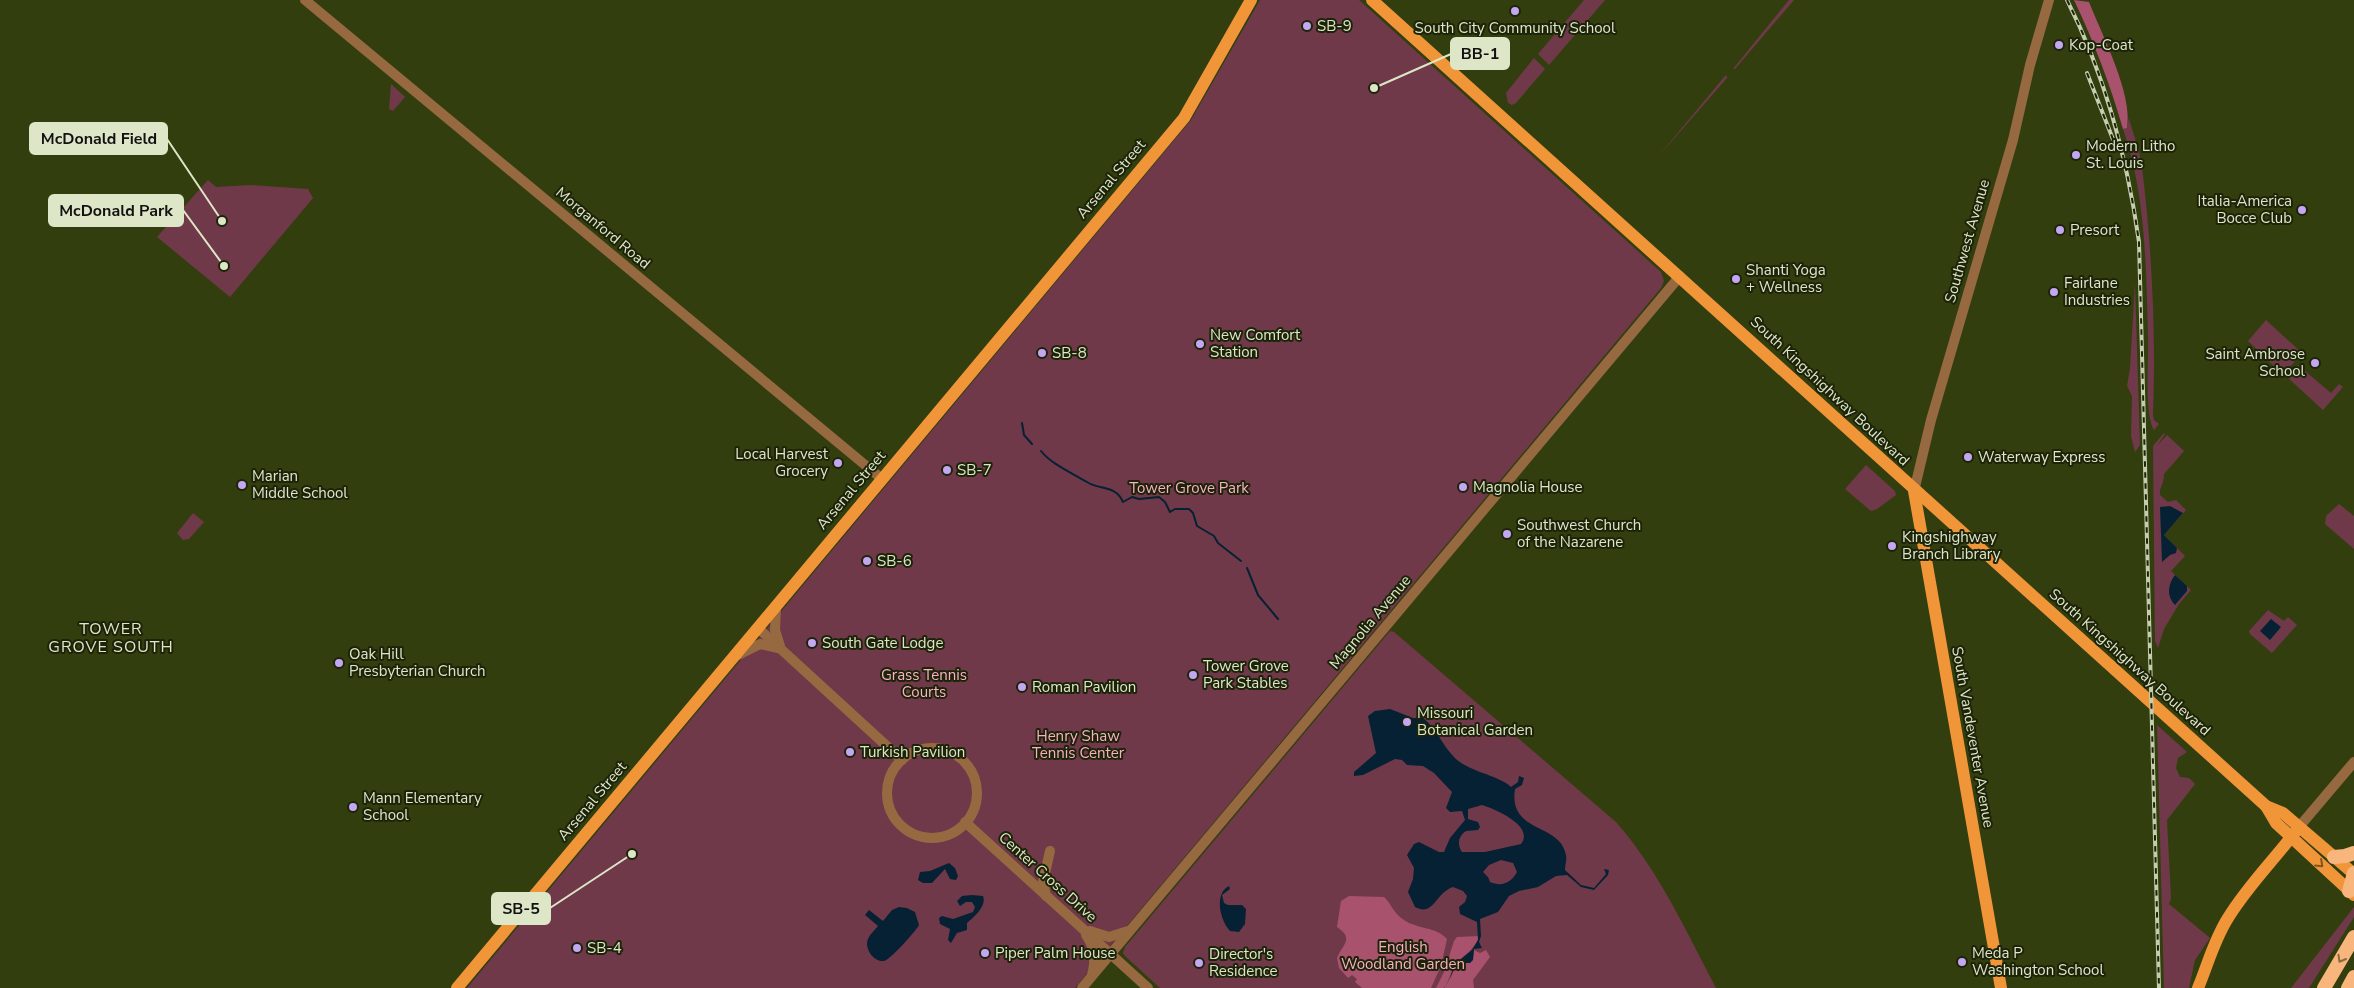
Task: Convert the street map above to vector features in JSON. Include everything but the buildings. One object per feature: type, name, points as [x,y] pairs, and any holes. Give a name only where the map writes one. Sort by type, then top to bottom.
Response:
[{"type":"highway","points":[[2334,857],[2354,853]]},
{"type":"highway","points":[[2352,893],[2354,873]]},
{"type":"highway","points":[[2324,988],[2354,937]]},
{"type":"highway","points":[[2348,988],[2354,977]]},
{"type":"main road","name":"Arsenal Street","points":[[457,988],[1184,118],[1251,0]]},
{"type":"main road","name":"South Kingshighway Boulevard","points":[[1372,0],[1680,276],[1914,491],[2266,806],[2276,823],[2295,832],[2334,857],[2354,873]]},
{"type":"main road","name":"South Vandeventer Avenue","points":[[1914,491],[2001,988]]},
{"type":"main road","name":"South Kingshighway Boulevard","points":[[2295,832],[2352,893]]},
{"type":"main road","points":[[2198,988],[2218,936],[2228,918],[2243,896],[2295,832]]},
{"type":"street","name":"Morganford Road","points":[[305,0],[882,479]]},
{"type":"street","name":"Southwest Avenue","points":[[1914,491],[1931,420],[2013,140],[2031,59],[2049,0]]},
{"type":"street","name":"Magnolia Avenue","points":[[1082,988],[1680,276]]},
{"type":"street","points":[[776,607],[775,630],[784,651]]},
{"type":"street","points":[[758,628],[902,760]]},
{"type":"street","points":[[731,660],[757,645],[769,645],[784,651]]},
{"type":"street","points":[[932,748],[951,752],[963,761],[972,774],[976,789],[975,805],[965,822],[947,835],[933,838],[915,835],[900,824],[890,810],[887,793],[892,772],[902,760],[916,751],[932,748]]},
{"type":"street","points":[[2295,832],[2354,762]]},
{"type":"street","name":"Center Cross Drive","points":[[965,822],[1148,988]]},
{"type":"street","points":[[1046,896],[1043,882],[1050,851]]},
{"type":"street","points":[[1082,928],[1109,936],[1118,936],[1132,929]]},
{"type":"street","points":[[1082,928],[1094,950],[1091,978]]},
{"type":"green space","name":"Tower Grove Park","points":[[1260,0],[1359,0],[1661,272],[1664,281],[1661,288],[1075,988],[467,988],[1191,120]]},
{"type":"green space","points":[[1584,0],[1605,0],[1549,65],[1538,54]]},
{"type":"green space","points":[[1789,0],[1794,0],[1733,69]]},
{"type":"green space","points":[[2074,0],[2089,2],[2108,47],[2125,99],[2128,114],[2127,128],[2123,129],[2101,63]]},
{"type":"green space","points":[[1534,58],[1545,69],[1516,103],[1512,105],[1508,103],[1506,93]]},
{"type":"green space","points":[[1725,76],[1727,78],[1657,158]]},
{"type":"green space","points":[[391,84],[405,97],[393,111],[389,109]]},
{"type":"green space","points":[[2129,118],[2141,161],[2148,229],[2153,322],[2153,416],[2154,420],[2159,424],[2154,430],[2148,399],[2147,310],[2143,231],[2136,179],[2123,129],[2127,128]]},
{"type":"green space","points":[[208,180],[216,187],[251,185],[308,189],[313,198],[230,297],[157,237]]},
{"type":"green space","points":[[2135,283],[2140,445],[2135,452],[2131,436],[2132,396],[2127,386],[2130,368]]},
{"type":"green space","points":[[2266,320],[2302,353],[2283,375],[2248,341]]},
{"type":"green space","points":[[2298,365],[2331,393],[2339,384],[2343,387],[2323,410],[2287,377]]},
{"type":"green space","points":[[2164,433],[2157,446],[2167,435],[2184,451],[2164,474],[2160,495],[2168,502],[2176,500],[2186,510],[2164,535],[2185,556],[2171,571],[2191,590],[2179,604],[2164,629],[2158,648],[2155,641],[2153,446]]},
{"type":"green space","points":[[1866,465],[1895,491],[1896,495],[1877,509],[1871,511],[1845,489]]},
{"type":"green space","points":[[2339,504],[2354,516],[2354,549],[2325,524],[2326,516]]},
{"type":"green space","points":[[193,513],[204,522],[189,539],[183,540],[177,533]]},
{"type":"green space","points":[[2268,610],[2284,621],[2288,617],[2297,625],[2272,653],[2249,631]]},
{"type":"green space","name":"Missouri Botanical Garden","points":[[1390,631],[1394,632],[1616,822],[1659,881],[1716,988],[1160,988],[1125,956],[1123,953],[1125,947]]},
{"type":"green space","points":[[2157,725],[2187,752],[2178,758],[2176,768],[2180,777],[2189,778],[2195,784],[2167,820],[2171,898],[2169,904],[2210,938],[2195,960],[2189,988],[2164,988]]},
{"type":"green space","name":"English Woodland Garden","points":[[1349,896],[1384,897],[1404,920],[1437,932],[1447,939],[1441,966],[1431,988],[1362,988],[1355,982],[1357,979],[1352,975],[1348,978],[1339,968],[1337,958],[1346,939],[1342,931],[1337,927],[1341,901]]},
{"type":"green space","points":[[2354,907],[2354,917],[2309,988],[2291,988]]},
{"type":"green space","points":[[1479,936],[1473,948],[1457,963],[1473,958],[1474,950],[1480,953],[1486,950],[1490,957],[1473,980],[1474,988],[1445,988],[1445,986],[1444,988],[1436,988],[1457,937]]},
{"type":"water","points":[[2170,506],[2183,513],[2164,535],[2177,548],[2176,553],[2170,555],[2162,562],[2160,507]]},
{"type":"water","points":[[2175,575],[2187,586],[2187,591],[2175,605],[2170,598],[2169,590]]},
{"type":"water","points":[[2271,619],[2281,627],[2270,640],[2260,631]]},
{"type":"water","points":[[1390,709],[1413,718],[1423,718],[1460,762],[1499,779],[1511,787],[1518,782],[1519,776],[1524,778],[1522,785],[1515,789],[1515,803],[1519,814],[1526,821],[1555,837],[1562,845],[1566,855],[1565,870],[1581,885],[1594,888],[1606,874],[1604,869],[1609,870],[1608,875],[1594,890],[1581,887],[1567,875],[1556,876],[1538,887],[1519,891],[1509,896],[1498,912],[1480,919],[1481,936],[1479,942],[1482,948],[1474,949],[1473,960],[1470,963],[1457,963],[1445,988],[1456,963],[1472,950],[1478,940],[1477,922],[1460,914],[1459,907],[1465,902],[1467,896],[1463,891],[1453,887],[1442,894],[1431,907],[1421,909],[1415,907],[1408,892],[1413,879],[1414,868],[1407,855],[1414,844],[1419,842],[1439,852],[1444,852],[1450,838],[1465,820],[1462,811],[1450,812],[1446,808],[1452,792],[1434,773],[1423,766],[1407,765],[1402,760],[1395,759],[1363,775],[1354,776],[1354,772],[1376,753],[1368,716],[1375,711]],"holes":[[[1482,805],[1512,819],[1523,831],[1524,837],[1521,844],[1485,852],[1462,852],[1459,844],[1461,835],[1466,831],[1478,830],[1480,827],[1478,822],[1468,819],[1468,809]],[[1501,860],[1513,863],[1517,872],[1506,883],[1490,882],[1483,872],[1489,865]]]},
{"type":"water","points":[[949,863],[955,868],[958,876],[956,880],[950,879],[945,869],[932,883],[923,883],[918,880],[920,872],[930,871]]},
{"type":"water","points":[[1229,886],[1230,889],[1222,895],[1224,903],[1228,905],[1242,905],[1246,909],[1245,924],[1239,932],[1230,931],[1224,921],[1220,908],[1221,895]]},
{"type":"water","points":[[962,896],[983,896],[982,907],[967,923],[967,930],[957,933],[951,943],[948,940],[950,929],[940,924],[939,918],[942,916],[953,919],[973,912],[975,907],[972,902],[966,902],[960,906],[957,901]]},
{"type":"water","points":[[899,907],[915,912],[919,925],[892,956],[884,961],[880,961],[870,954],[867,946],[869,937],[878,926],[865,915],[869,910],[883,921],[892,910]]},
{"type":"waterway","points":[[1022,423],[1024,435],[1032,444]]},
{"type":"waterway","points":[[1041,451],[1056,464],[1087,482],[1112,490],[1123,502],[1132,497],[1139,499],[1159,497],[1165,502],[1170,512],[1175,509],[1189,509],[1193,513],[1197,526],[1214,536],[1218,543],[1241,561]]},
{"type":"waterway","points":[[1247,568],[1258,595],[1278,619]]},
{"type":"railway","points":[[2067,0],[2093,58],[2113,118],[2128,179],[2139,242],[2159,988]]},
{"type":"railway","points":[[2087,73],[2116,147]]},
{"type":"place","name":"South City Community School","points":[[1515,11]]},
{"type":"place","name":"SB-9","points":[[1307,26]]},
{"type":"place","name":"Kop-Coat","points":[[2059,45]]},
{"type":"place","name":"BB-1","points":[[1374,88]]},
{"type":"place","name":"Modern Litho St. Louis","points":[[2076,155]]},
{"type":"place","name":"Italia-America Bocce Club","points":[[2302,210]]},
{"type":"place","name":"McDonald Field","points":[[222,221]]},
{"type":"place","name":"Presort","points":[[2060,230]]},
{"type":"place","name":"McDonald Park","points":[[224,266]]},
{"type":"place","name":"Shanti Yoga + Wellness","points":[[1736,279]]},
{"type":"place","name":"Fairlane Industries","points":[[2054,292]]},
{"type":"place","name":"New Comfort Station","points":[[1200,344]]},
{"type":"place","name":"SB-8","points":[[1042,353]]},
{"type":"place","name":"Saint Ambrose School","points":[[2315,363]]},
{"type":"place","name":"Waterway Express","points":[[1968,457]]},
{"type":"place","name":"Local Harvest Grocery","points":[[838,463]]},
{"type":"place","name":"SB-7","points":[[947,470]]},
{"type":"place","name":"Marian Middle School","points":[[242,485]]},
{"type":"place","name":"Magnolia House","points":[[1463,487]]},
{"type":"place","name":"Southwest Church of the Nazarene","points":[[1507,534]]},
{"type":"place","name":"Kingshighway Branch Library","points":[[1892,546]]},
{"type":"place","name":"SB-6","points":[[867,561]]},
{"type":"place","name":"South Gate Lodge","points":[[812,643]]},
{"type":"place","name":"Oak Hill Presbyterian Church","points":[[339,663]]},
{"type":"place","name":"Tower Grove Park Stables","points":[[1193,675]]},
{"type":"place","name":"Roman Pavilion","points":[[1022,687]]},
{"type":"place","name":"Missouri Botanical Garden","points":[[1407,722]]},
{"type":"place","name":"Turkish Pavilion","points":[[850,752]]},
{"type":"place","name":"Mann Elementary School","points":[[353,807]]},
{"type":"place","name":"SB-5","points":[[632,854]]},
{"type":"place","name":"SB-4","points":[[577,948]]},
{"type":"place","name":"Piper Palm House","points":[[985,953]]},
{"type":"place","name":"Meda P Washington School","points":[[1962,962]]},
{"type":"place","name":"Director's Residence","points":[[1199,963]]},
{"type":"district","name":"TOWER GROVE SOUTH","points":[[111,637]]},
{"type":"park label","name":"Grass Tennis Courts","points":[[924,684]]},
{"type":"park label","name":"Henry Shaw Tennis Center","points":[[1078,744]]}]
